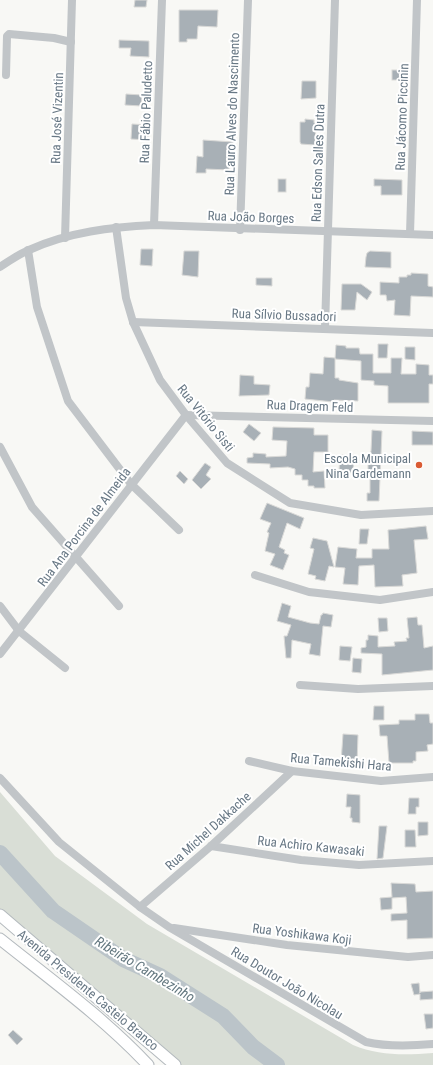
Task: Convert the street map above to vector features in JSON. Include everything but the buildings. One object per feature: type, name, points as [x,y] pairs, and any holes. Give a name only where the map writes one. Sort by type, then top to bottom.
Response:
[{"type":"main road","name":"Avenida Presidente Castelo Branco","points":[[0,915],[175,1065]]},
{"type":"main road","name":"Avenida Presidente Castelo Branco","points":[[0,939],[132,1047],[148,1065]]},
{"type":"street","name":"Rua José Vizentin","points":[[65,238],[72,0]]},
{"type":"street","name":"Rua Fábio Paludetto","points":[[154,225],[162,0]]},
{"type":"street","name":"Rua Lauro Alves do Nascimento","points":[[240,230],[248,0]]},
{"type":"street","name":"Rua Edson Salles Dutra","points":[[325,328],[335,0]]},
{"type":"street","name":"Rua Jácomo Piccinin","points":[[410,234],[417,0]]},
{"type":"street","points":[[6,75],[7,36],[9,34],[54,38],[71,42]]},
{"type":"street","name":"Rua João Borges","points":[[0,267],[28,250],[65,238],[116,227],[154,225],[240,230],[433,235]]},
{"type":"street","name":"Rua Vitório Sisti","points":[[116,227],[126,298],[133,322],[160,380],[186,415],[226,463],[290,503],[361,515],[428,512],[433,510]]},
{"type":"street","points":[[28,250],[37,308],[68,401],[131,484],[179,530]]},
{"type":"street","name":"Rua Sílvio Bussadori","points":[[133,322],[433,333]]},
{"type":"street","name":"Rua Ana Porcina de Almeida","points":[[0,654],[186,415]]},
{"type":"street","name":"Rua Dragem Feld","points":[[186,415],[433,421]]},
{"type":"street","points":[[0,447],[32,507],[119,606]]},
{"type":"street","points":[[255,576],[309,592],[380,600],[433,592]]},
{"type":"street","points":[[0,606],[19,630],[65,668]]},
{"type":"street","points":[[300,685],[358,689],[433,686]]},
{"type":"street","name":"Rua Tamekishi Hara","points":[[249,761],[292,771],[381,781],[433,777]]},
{"type":"street","name":"Rua Michel Dakkache","points":[[140,907],[211,846],[292,771]]},
{"type":"street","name":"Rua Doutor João Nicolau","points":[[0,778],[59,842],[140,907],[169,927],[366,1042],[380,1045],[399,1046],[433,1044]]},
{"type":"street","name":"Rua Achiro Kawasaki","points":[[211,846],[301,860],[359,865],[433,861]]},
{"type":"street","name":"Rua Yoshikawa Koji","points":[[169,927],[286,946],[408,957],[433,954]]},
{"type":"shaded area","points":[[0,792],[55,856],[147,924],[353,1045],[363,1049],[392,1054],[433,1053],[433,1065],[177,1065],[0,913]]},
{"type":"waterway","name":"Ribeirão Cambezinho","points":[[0,853],[53,911],[123,959],[160,976],[223,1016],[253,1047],[277,1065]]},
{"type":"place","name":"Escola Municipal Nina Gardemann","points":[[419,465]]}]
